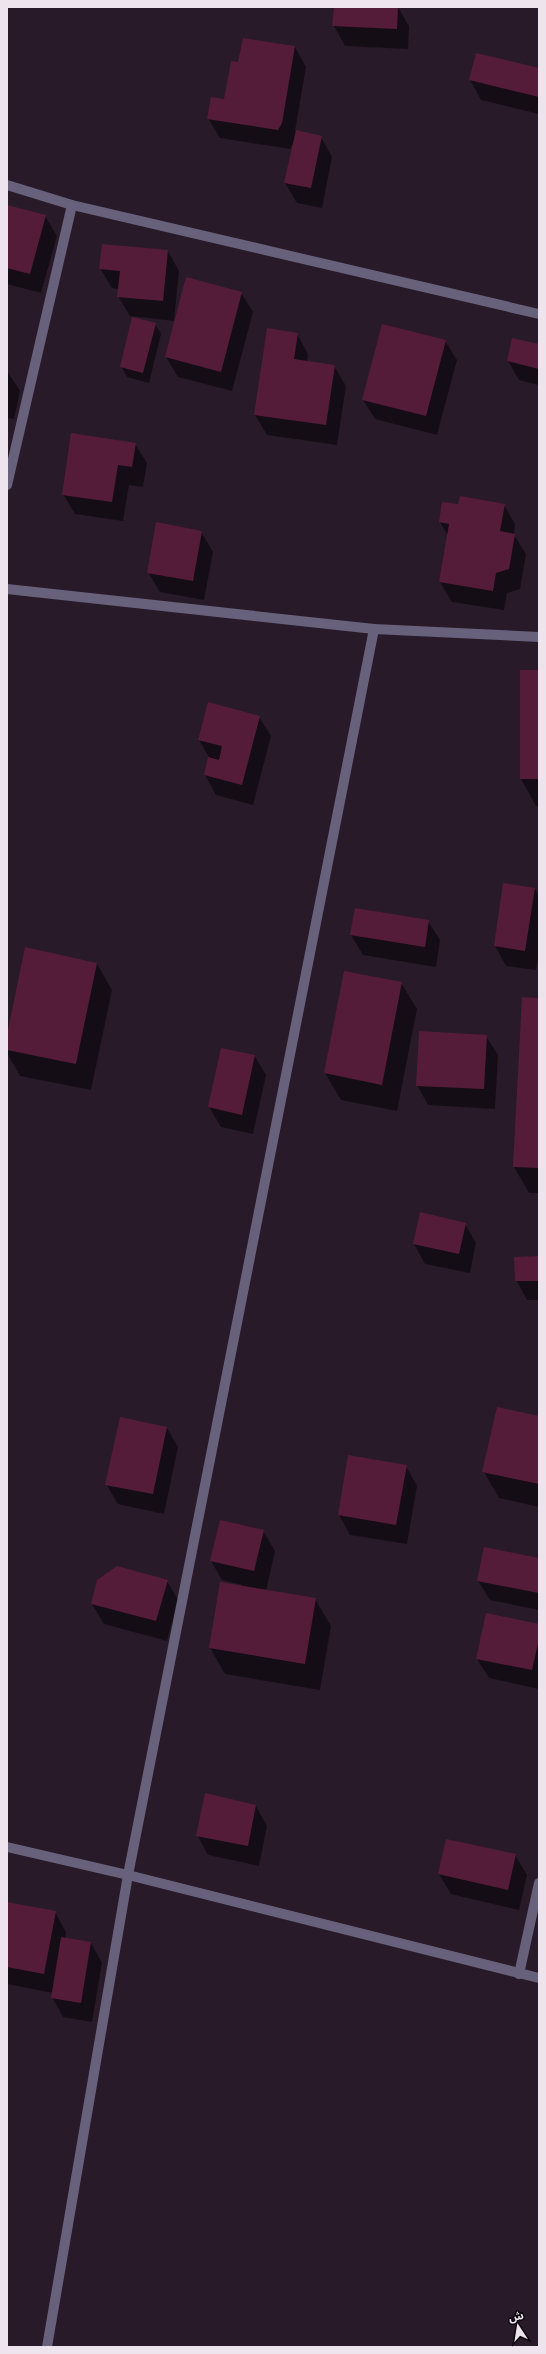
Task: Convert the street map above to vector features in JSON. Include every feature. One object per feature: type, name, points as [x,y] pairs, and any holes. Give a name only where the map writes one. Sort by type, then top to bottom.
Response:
[{"type":"street","points":[[7,185],[72,205],[539,314]]},
{"type":"street","points":[[7,485],[72,205]]},
{"type":"street","points":[[7,589],[374,629],[539,637]]},
{"type":"street","points":[[47,2347],[128,1875],[374,629]]},
{"type":"street","points":[[7,1848],[128,1875],[539,1978]]},
{"type":"street","points":[[519,1974],[539,1883]]},
{"type":"building","points":[[334,7],[398,7],[397,29],[332,26]]},
{"type":"building","points":[[243,38],[295,46],[282,123],[278,130],[207,119],[211,97],[224,99],[231,61],[238,62]]},
{"type":"building","points":[[476,53],[539,68],[539,97],[469,80]]},
{"type":"building","points":[[296,130],[322,136],[311,188],[284,183]]},
{"type":"building","points":[[7,205],[46,215],[30,274],[7,268]]},
{"type":"building","points":[[102,244],[168,250],[163,301],[117,297],[120,271],[99,269]]},
{"type":"building","points":[[186,277],[242,292],[221,372],[165,357]]},
{"type":"building","points":[[132,317],[156,323],[143,373],[120,367]]},
{"type":"building","points":[[382,324],[446,340],[426,416],[362,400]]},
{"type":"building","points":[[267,328],[298,333],[294,359],[335,365],[326,425],[254,415]]},
{"type":"building","points":[[512,338],[539,344],[539,369],[507,361]]},
{"type":"building","points":[[71,433],[136,443],[132,467],[118,465],[112,502],[62,495]]},
{"type":"building","points":[[460,496],[505,504],[500,531],[515,534],[509,569],[496,573],[493,591],[439,582],[449,524],[439,522],[442,502],[458,504]]},
{"type":"building","points":[[156,522],[202,531],[193,581],[147,573]]},
{"type":"building","points":[[520,670],[539,670],[539,779],[520,779]]},
{"type":"building","points":[[208,702],[260,716],[242,785],[204,775],[208,757],[219,760],[222,746],[198,740]]},
{"type":"building","points":[[503,883],[535,888],[525,951],[494,946]]},
{"type":"building","points":[[355,908],[429,920],[425,947],[350,935]]},
{"type":"building","points":[[25,947],[97,963],[76,1064],[7,1050],[7,1035]]},
{"type":"building","points":[[344,971],[402,982],[382,1085],[324,1073]]},
{"type":"building","points":[[522,997],[539,998],[539,1168],[513,1167]]},
{"type":"building","points":[[419,1031],[487,1035],[484,1089],[416,1086]]},
{"type":"building","points":[[221,1048],[255,1055],[242,1115],[208,1107]]},
{"type":"building","points":[[420,1212],[466,1223],[459,1254],[413,1244]]},
{"type":"building","points":[[539,1256],[539,1281],[515,1281],[514,1257]]},
{"type":"building","points":[[497,1407],[539,1416],[539,1484],[482,1472]]},
{"type":"building","points":[[120,1417],[167,1427],[153,1494],[105,1485]]},
{"type":"building","points":[[348,1455],[407,1465],[396,1525],[338,1515]]},
{"type":"building","points":[[220,1520],[264,1530],[254,1571],[210,1561]]},
{"type":"building","points":[[484,1547],[539,1558],[539,1593],[477,1581]]},
{"type":"building","points":[[117,1566],[168,1580],[156,1621],[91,1604],[97,1580]]},
{"type":"building","points":[[220,1582],[316,1598],[305,1664],[209,1648]]},
{"type":"building","points":[[486,1613],[539,1624],[539,1639],[532,1670],[476,1659]]},
{"type":"building","points":[[205,1793],[256,1805],[248,1846],[196,1836]]},
{"type":"building","points":[[446,1839],[516,1854],[508,1890],[438,1874]]},
{"type":"building","points":[[7,1902],[56,1911],[44,1974],[7,1967]]},
{"type":"building","points":[[61,1937],[91,1942],[81,2003],[51,1998]]}]
